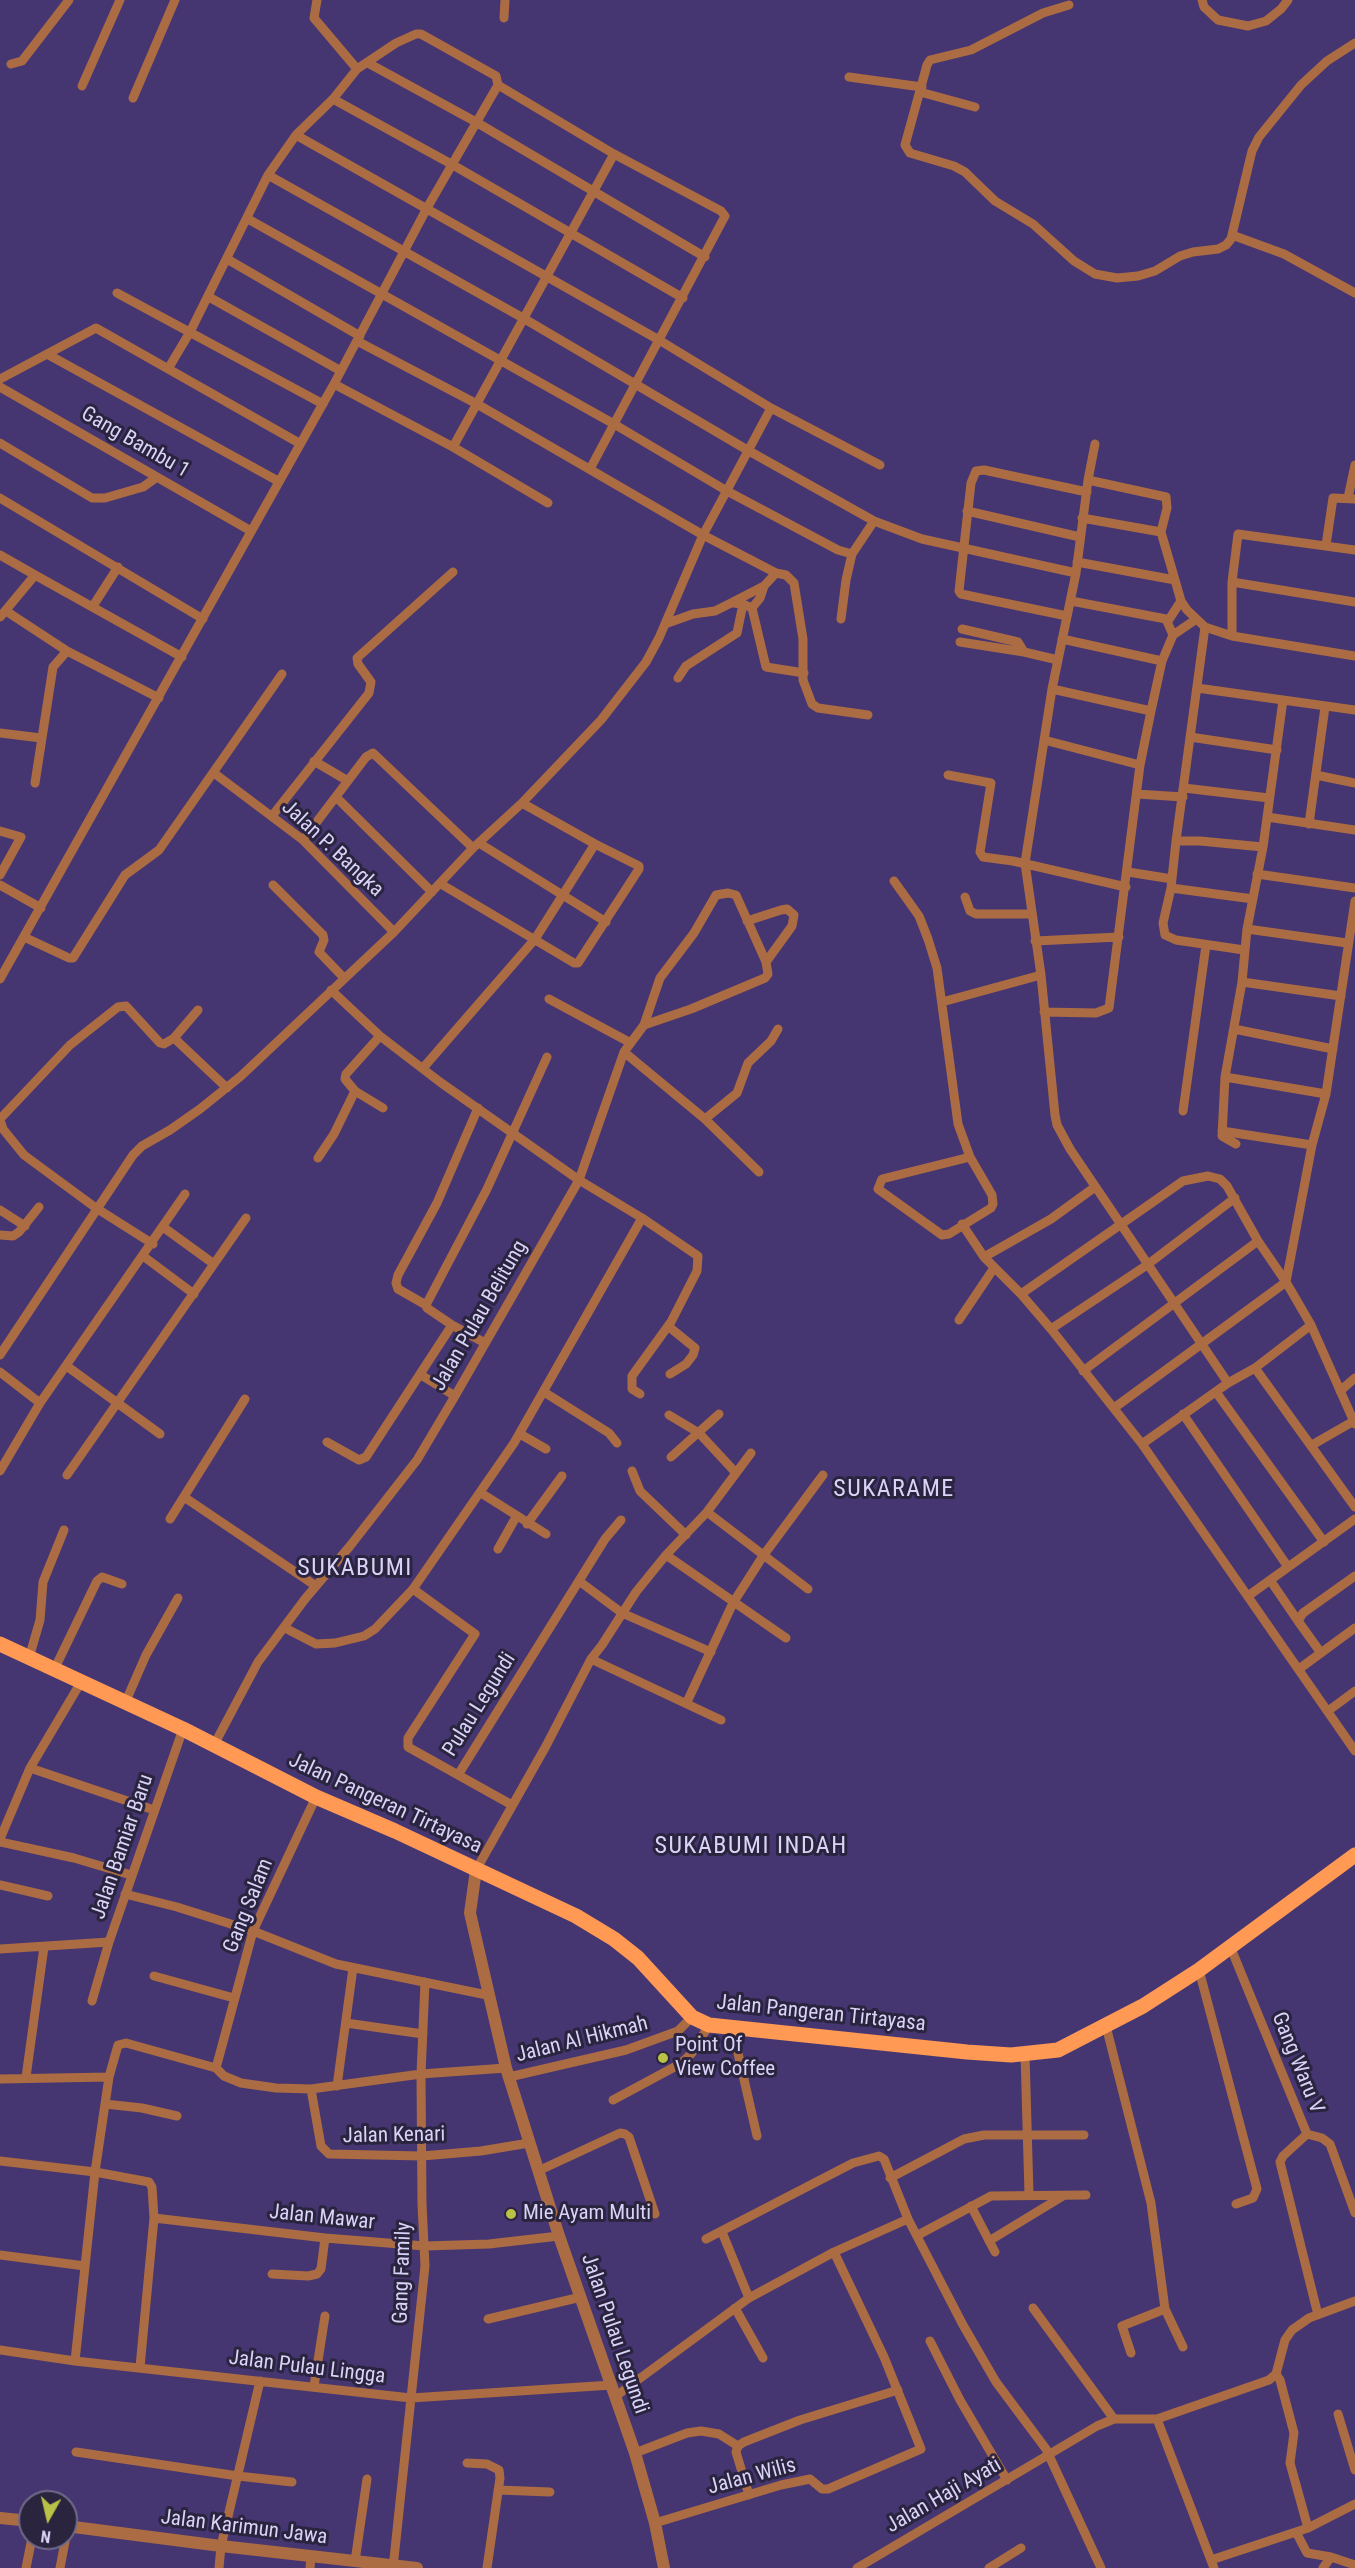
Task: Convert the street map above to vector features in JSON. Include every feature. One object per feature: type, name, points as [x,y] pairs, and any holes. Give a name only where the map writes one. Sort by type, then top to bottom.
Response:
[{"type":"main road","name":"Jalan Pangeran Tirtayasa","points":[[0,1644],[183,1729],[316,1797],[395,1831],[576,1917],[614,1939],[638,1958],[692,2017],[709,2025],[967,2052],[1025,2054],[1058,2050],[1143,2006],[1199,1970],[1355,1856]]},
{"type":"street","points":[[11,64],[22,61],[69,0]]},
{"type":"street","points":[[82,86],[120,0]]},
{"type":"street","points":[[133,98],[175,0]]},
{"type":"street","points":[[317,0],[313,17],[357,69]]},
{"type":"street","points":[[504,18],[505,0]]},
{"type":"street","points":[[1202,0],[1204,7],[1218,20],[1248,26],[1266,21],[1288,0]]},
{"type":"street","points":[[1069,5],[1043,13],[971,50],[930,60],[905,145],[907,150],[965,172],[995,201],[1032,224],[1074,261],[1095,274],[1118,278],[1138,276],[1155,270],[1180,256],[1218,249],[1226,245],[1232,235],[1252,151],[1259,137],[1300,85],[1327,61],[1355,43]]},
{"type":"street","points":[[168,369],[209,297],[268,176],[296,135],[333,99],[357,69],[404,39],[421,34],[495,76],[498,85],[614,154],[724,213],[725,216],[705,257],[590,469]]},
{"type":"street","points":[[368,63],[476,122],[705,257]]},
{"type":"street","points":[[849,77],[921,89],[975,107]]},
{"type":"street","points":[[0,979],[182,657],[299,443],[323,404],[427,208],[498,85]]},
{"type":"street","points":[[333,99],[453,165],[683,298]]},
{"type":"street","points":[[296,135],[547,275],[771,408],[880,465]]},
{"type":"street","points":[[453,447],[614,154]]},
{"type":"street","points":[[268,176],[524,318],[749,451],[874,521],[922,539],[1076,573]]},
{"type":"street","points":[[248,219],[614,424],[727,491],[838,550],[852,554]]},
{"type":"street","points":[[1232,235],[1284,254],[1355,293]]},
{"type":"street","points":[[227,259],[358,338],[704,535],[776,573],[786,575],[794,584],[801,624],[806,690],[814,706],[868,715]]},
{"type":"street","points":[[117,293],[323,404]]},
{"type":"street","points":[[209,297],[341,371]]},
{"type":"street","points":[[0,379],[96,328],[299,443]]},
{"type":"street","points":[[47,354],[278,481]]},
{"type":"street","points":[[334,384],[453,447],[548,503]]},
{"type":"street","name":"Gang Bambu 1","points":[[0,387],[251,531]]},
{"type":"street","points":[[0,1355],[133,1155],[142,1146],[170,1130],[227,1088],[394,932],[476,845],[522,803],[601,720],[646,662],[704,535],[771,408]]},
{"type":"street","points":[[0,443],[92,498],[105,498],[143,487],[157,477]]},
{"type":"street","points":[[1095,444],[1082,518],[1076,573],[1052,689],[1025,863],[1041,975],[1057,1125],[1173,1305],[1228,1383]]},
{"type":"street","points":[[1326,545],[1332,500],[1335,497],[1352,499],[1355,465]]},
{"type":"street","points":[[1067,616],[961,594],[958,589],[967,511],[974,474],[979,470],[1087,492]]},
{"type":"street","points":[[1088,480],[1163,494],[1167,500],[1167,508],[1161,532],[1166,554],[1181,601],[1195,620],[1205,627],[1232,636],[1355,656]]},
{"type":"street","points":[[0,498],[203,619]]},
{"type":"street","points":[[967,511],[1080,537]]},
{"type":"street","points":[[1082,518],[1161,532]]},
{"type":"street","points":[[841,619],[852,554],[874,521]]},
{"type":"street","points":[[1232,636],[1232,582],[1236,539],[1240,533],[1355,550]]},
{"type":"street","points":[[0,555],[182,657]]},
{"type":"street","points":[[1077,562],[1175,580]]},
{"type":"street","points":[[93,606],[118,567]]},
{"type":"street","points":[[272,816],[371,687],[368,677],[357,664],[357,658],[453,572]]},
{"type":"street","points":[[665,624],[693,614],[715,611],[764,586],[776,573]]},
{"type":"street","points":[[35,575],[3,614],[67,651],[159,698]]},
{"type":"street","points":[[1232,582],[1355,602]]},
{"type":"street","points":[[737,633],[748,606],[760,598],[764,586]]},
{"type":"street","points":[[1071,601],[1168,621]]},
{"type":"street","points":[[1168,621],[1181,601]]},
{"type":"street","points":[[732,603],[748,606]]},
{"type":"street","points":[[748,606],[766,667],[804,673]]},
{"type":"street","points":[[1044,1012],[1096,1013],[1109,1008],[1140,765],[1162,661],[1173,635],[1195,620]]},
{"type":"street","points":[[1168,621],[1173,635]]},
{"type":"street","points":[[678,678],[686,666],[737,633],[756,627]]},
{"type":"street","points":[[1205,627],[1172,883],[1163,924],[1165,935],[1176,940],[1244,950]]},
{"type":"street","points":[[962,630],[1018,642],[1024,652]]},
{"type":"street","points":[[1062,639],[1162,661]]},
{"type":"street","points":[[960,642],[1058,660]]},
{"type":"street","points":[[34,783],[54,667],[67,651]]},
{"type":"street","points":[[24,937],[73,958],[126,875],[159,850],[282,674]]},
{"type":"street","points":[[1197,688],[1355,710]]},
{"type":"street","points":[[1052,689],[1151,711]]},
{"type":"street","points":[[1236,1144],[1226,1140],[1222,1131],[1225,1077],[1242,982],[1247,929],[1263,848],[1283,700]]},
{"type":"street","points":[[1308,824],[1325,707]]},
{"type":"street","points":[[0,733],[41,738]]},
{"type":"street","points":[[1190,737],[1277,750]]},
{"type":"street","points":[[1044,740],[1140,765]]},
{"type":"street","points":[[303,840],[366,756],[373,753],[476,845],[606,922]]},
{"type":"street","points":[[315,761],[348,781]]},
{"type":"street","name":"Jalan P. Bangka","points":[[214,773],[303,840],[394,932]]},
{"type":"street","points":[[948,775],[991,783],[981,855],[986,859],[1025,863],[1126,887]]},
{"type":"street","points":[[1316,775],[1355,783]]},
{"type":"street","points":[[1137,794],[1183,792],[1269,798]]},
{"type":"street","points":[[336,796],[432,892]]},
{"type":"street","points":[[441,884],[574,963],[579,963],[639,867],[522,803]]},
{"type":"street","points":[[1267,817],[1355,830]]},
{"type":"street","points":[[0,831],[21,837],[0,875]]},
{"type":"street","points":[[1176,841],[1200,841],[1263,848]]},
{"type":"street","points":[[423,1068],[535,939],[594,844]]},
{"type":"street","points":[[1128,872],[1253,899]]},
{"type":"street","points":[[1257,874],[1355,888]]},
{"type":"street","points":[[894,881],[919,916],[937,968],[951,1056],[954,1109],[970,1157],[992,1195],[993,1204],[991,1208],[949,1234],[938,1233],[878,1188],[882,1179],[970,1157]]},
{"type":"street","points":[[0,885],[41,908]]},
{"type":"street","points":[[273,885],[323,935],[324,940],[319,952],[344,978]]},
{"type":"street","name":"Jalan Pulau Belitung","points":[[214,1745],[258,1662],[417,1460],[455,1396],[579,1180],[624,1052],[629,1042],[644,1025],[660,978],[694,933],[716,895],[728,893],[736,895],[747,921]]},
{"type":"street","points":[[965,897],[970,911],[976,914],[1032,914]]},
{"type":"street","points":[[1114,1408],[1286,1282],[1312,1145],[1326,1094],[1355,901]]},
{"type":"street","points":[[644,1025],[691,1009],[765,978],[768,974],[766,962],[747,921],[787,909],[795,915],[792,926],[766,962]]},
{"type":"street","points":[[1247,929],[1347,943]]},
{"type":"street","points":[[1035,941],[1119,937]]},
{"type":"street","points":[[1183,1111],[1206,945]]},
{"type":"street","points":[[942,1002],[1041,975]]},
{"type":"street","points":[[1242,982],[1341,996]]},
{"type":"street","points":[[331,990],[380,1036],[478,1108],[579,1180],[642,1218],[698,1256],[697,1270],[668,1326],[632,1377],[632,1389],[640,1394]]},
{"type":"street","points":[[549,999],[629,1042]]},
{"type":"street","points":[[153,1244],[96,1208],[24,1155],[3,1129],[0,1119],[70,1045],[118,1007],[126,1006],[160,1043],[164,1044],[174,1038],[198,1010]]},
{"type":"street","points":[[705,1119],[737,1093],[748,1063],[771,1041],[778,1029]]},
{"type":"street","points":[[1234,1029],[1333,1049]]},
{"type":"street","points":[[380,1036],[345,1076],[355,1091],[383,1108]]},
{"type":"street","points":[[174,1038],[227,1088]]},
{"type":"street","points":[[624,1052],[705,1119],[759,1172]]},
{"type":"street","points":[[426,1305],[487,1189],[547,1057]]},
{"type":"street","points":[[1225,1077],[1326,1094]]},
{"type":"street","points":[[318,1158],[334,1134],[355,1091]]},
{"type":"street","points":[[478,1108],[437,1203],[398,1275],[398,1289],[426,1305],[452,1325],[485,1343]]},
{"type":"street","points":[[1222,1131],[1312,1145]]},
{"type":"street","points":[[1022,1294],[1183,1181],[1208,1176],[1220,1179],[1235,1198],[1258,1241],[1286,1282],[1311,1325],[1354,1422],[1312,1445]]},
{"type":"street","points":[[984,1257],[1051,1219],[1095,1187]]},
{"type":"street","points":[[0,1471],[4,1456],[153,1244],[185,1194]]},
{"type":"street","points":[[1051,1329],[1147,1265],[1235,1198]]},
{"type":"street","points":[[0,1235],[13,1236],[25,1226],[39,1207]]},
{"type":"street","points":[[0,1210],[25,1226]]},
{"type":"street","points":[[67,1476],[246,1218]]},
{"type":"street","points":[[285,1628],[316,1644],[334,1643],[364,1636],[375,1629],[413,1588],[520,1434],[642,1218]]},
{"type":"street","points":[[962,1224],[984,1257],[1022,1294],[1142,1444],[1355,1751]]},
{"type":"street","points":[[163,1227],[214,1264]]},
{"type":"street","points":[[1083,1371],[1258,1241]]},
{"type":"street","points":[[144,1256],[194,1294]]},
{"type":"street","points":[[959,1320],[994,1268]]},
{"type":"street","points":[[327,1442],[359,1460],[366,1457],[452,1325]]},
{"type":"street","points":[[1142,1444],[1228,1383],[1255,1368],[1311,1325]]},
{"type":"street","points":[[668,1326],[695,1348],[686,1364],[670,1374]]},
{"type":"street","points":[[68,1366],[160,1434]]},
{"type":"street","points":[[1255,1368],[1355,1507]]},
{"type":"street","points":[[0,1372],[40,1403]]},
{"type":"street","points":[[421,1375],[455,1396]]},
{"type":"street","points":[[1340,1390],[1355,1378]]},
{"type":"street","points":[[544,1392],[609,1433],[617,1443]]},
{"type":"street","points":[[1216,1392],[1324,1542]]},
{"type":"street","points":[[170,1519],[245,1399]]},
{"type":"street","points":[[671,1457],[719,1414]]},
{"type":"street","points":[[1183,1414],[1288,1567]]},
{"type":"street","points":[[669,1415],[699,1433],[736,1473]]},
{"type":"street","points":[[520,1434],[546,1449]]},
{"type":"street","points":[[476,1870],[546,1746],[591,1659],[602,1646],[622,1612],[666,1555],[707,1512],[751,1454]]},
{"type":"street","points":[[632,1471],[640,1491],[686,1534]]},
{"type":"street","points":[[687,1702],[733,1603],[763,1556],[823,1475]]},
{"type":"street","points":[[527,1524],[562,1476]]},
{"type":"street","points":[[481,1493],[546,1534]]},
{"type":"street","points":[[184,1497],[316,1586]]},
{"type":"street","points":[[707,1512],[808,1589]]},
{"type":"street","points":[[498,1549],[516,1517]]},
{"type":"street","points":[[1248,1596],[1355,1519]]},
{"type":"street","name":"Pulau Legundi","points":[[512,1805],[458,1775],[605,1539],[621,1520]]},
{"type":"street","points":[[28,1658],[40,1620],[43,1582],[64,1530]]},
{"type":"street","points":[[666,1555],[786,1638]]},
{"type":"street","points":[[1298,1621],[1303,1613],[1355,1576]]},
{"type":"street","points":[[54,1670],[97,1581],[102,1577],[107,1577],[122,1584]]},
{"type":"street","points":[[1270,1580],[1321,1653]]},
{"type":"street","points":[[579,1581],[622,1612],[711,1652]]},
{"type":"street","points":[[413,1588],[476,1634],[407,1742],[410,1750],[458,1775]]},
{"type":"street","points":[[125,1703],[146,1655],[178,1598]]},
{"type":"street","points":[[1299,1669],[1355,1628]]},
{"type":"street","points":[[591,1659],[687,1702],[721,1720]]},
{"type":"street","points":[[81,1682],[30,1768],[0,1840],[131,1875]]},
{"type":"street","points":[[1328,1712],[1355,1691]]},
{"type":"street","name":"Jalan Bamiar Baru","points":[[0,1949],[109,1942],[183,1729]]},
{"type":"street","points":[[30,1768],[154,1810]]},
{"type":"street","name":"Gang Salam","points":[[216,2068],[253,1931],[316,1797]]},
{"type":"street","name":"Jalan Pulau Legundi","points":[[476,1870],[470,1912],[487,1995],[507,2072],[559,2236],[635,2453],[655,2523],[664,2568]]},
{"type":"street","points":[[0,1885],[48,1896]]},
{"type":"street","points":[[125,1894],[177,1906],[253,1931],[321,1960],[487,1995]]},
{"type":"street","points":[[92,2001],[109,1942]]},
{"type":"street","name":"Gang Waru V","points":[[1230,1946],[1307,2134],[1322,2138],[1330,2144],[1355,2213]]},
{"type":"street","points":[[26,2077],[44,1947]]},
{"type":"street","points":[[337,2086],[353,1968]]},
{"type":"street","points":[[1199,1970],[1257,2189],[1253,2198],[1236,2204]]},
{"type":"street","points":[[154,1976],[234,1998]]},
{"type":"street","name":"Gang Family","points":[[393,2566],[424,2278],[421,2074],[425,1982]]},
{"type":"street","name":"Jalan Al Hikmah","points":[[109,2077],[118,2045],[126,2043],[216,2068],[224,2076],[240,2083],[276,2088],[311,2089],[421,2074],[507,2072],[626,2050],[671,2034],[692,2017]]},
{"type":"street","points":[[345,2023],[423,2034]]},
{"type":"street","points":[[613,2100],[680,2064],[692,2053],[709,2025]]},
{"type":"street","points":[[1106,2026],[1151,2203],[1165,2309],[1183,2347]]},
{"type":"street","points":[[732,2027],[757,2136]]},
{"type":"street","points":[[1025,2054],[1029,2194]]},
{"type":"street","points":[[0,2079],[109,2077],[95,2172],[75,2361]]},
{"type":"street","name":"Jalan Kenari","points":[[311,2089],[321,2146],[329,2154],[422,2156],[481,2151],[529,2143]]},
{"type":"street","points":[[105,2104],[142,2108],[177,2116]]},
{"type":"street","points":[[538,2172],[620,2133],[625,2134],[629,2137],[655,2214]]},
{"type":"street","points":[[1307,2134],[1283,2156],[1280,2162],[1318,2315]]},
{"type":"street","points":[[890,2178],[964,2139],[984,2135],[1084,2135]]},
{"type":"street","points":[[706,2239],[853,2163],[879,2156],[884,2158],[908,2219],[963,2325],[990,2372],[1049,2456],[1101,2568]]},
{"type":"street","points":[[0,2162],[95,2172],[149,2182],[155,2193],[154,2218],[140,2367]]},
{"type":"street","points":[[989,2241],[1065,2194]]},
{"type":"street","points":[[918,2235],[991,2196],[1086,2195]]},
{"type":"street","points":[[971,2206],[994,2252]]},
{"type":"street","name":"Jalan Mawar","points":[[154,2218],[325,2238],[425,2246],[489,2244],[559,2236]]},
{"type":"street","points":[[614,2391],[749,2298],[834,2252],[908,2219]]},
{"type":"street","points":[[722,2232],[749,2298]]},
{"type":"street","points":[[272,2274],[308,2276],[317,2274],[321,2269],[325,2238]]},
{"type":"street","points":[[738,2446],[800,2420],[898,2390],[834,2252]]},
{"type":"street","points":[[0,2255],[85,2266]]},
{"type":"street","points":[[488,2319],[581,2297]]},
{"type":"street","points":[[1033,2308],[1114,2419],[1157,2419],[1257,2385],[1276,2374],[1285,2340],[1292,2330],[1318,2315],[1355,2301]]},
{"type":"street","points":[[735,2308],[763,2358]]},
{"type":"street","points":[[1131,2353],[1122,2326],[1165,2309]]},
{"type":"street","points":[[315,2386],[325,2316]]},
{"type":"street","points":[[930,2341],[960,2400],[1007,2480]]},
{"type":"street","name":"Jalan Pulau Lingga","points":[[0,2350],[75,2361],[411,2398],[614,2391]]},
{"type":"street","points":[[1276,2374],[1280,2380],[1294,2433],[1290,2449],[1291,2469],[1308,2528]]},
{"type":"street","points":[[219,2568],[221,2546],[260,2381]]},
{"type":"street","name":"Jalan Wilis","points":[[655,2523],[810,2479],[822,2489],[828,2488],[921,2450],[898,2390]]},
{"type":"street","points":[[1338,2414],[1355,2470]]},
{"type":"street","name":"Jalan Haji Ayati","points":[[857,2568],[1097,2426],[1114,2419]]},
{"type":"street","points":[[1157,2419],[1212,2564],[1308,2528],[1355,2504]]},
{"type":"street","points":[[635,2453],[687,2433],[700,2431],[719,2434],[738,2446]]},
{"type":"street","points":[[738,2446],[738,2461],[749,2495]]},
{"type":"street","points":[[76,2452],[292,2482]]},
{"type":"street","points":[[467,2463],[487,2464],[499,2470],[487,2568]]},
{"type":"street","points":[[356,2561],[367,2478]]},
{"type":"street","points":[[498,2490],[550,2492]]},
{"type":"street","points":[[0,2518],[18,2520]]},
{"type":"street","name":"Jalan Karimun Jawa","points":[[78,2527],[221,2546],[310,2562],[356,2561],[417,2568]]},
{"type":"street","points":[[1296,2532],[1307,2553],[1331,2557],[1355,2565]]},
{"type":"street","points":[[989,2568],[1021,2548]]},
{"type":"street","points":[[26,2568],[30,2550]]},
{"type":"street","points":[[60,2568],[63,2550]]},
{"type":"street","points":[[1323,2568],[1331,2557]]},
{"type":"place","name":"Point Of View Coffee","points":[[663,2058]]},
{"type":"place","name":"Mie Ayam Multi","points":[[511,2214]]},
{"type":"district","name":"SUKARAME","points":[[894,1490]]},
{"type":"district","name":"SUKABUMI","points":[[355,1569]]},
{"type":"district","name":"SUKABUMI INDAH","points":[[751,1847]]}]
